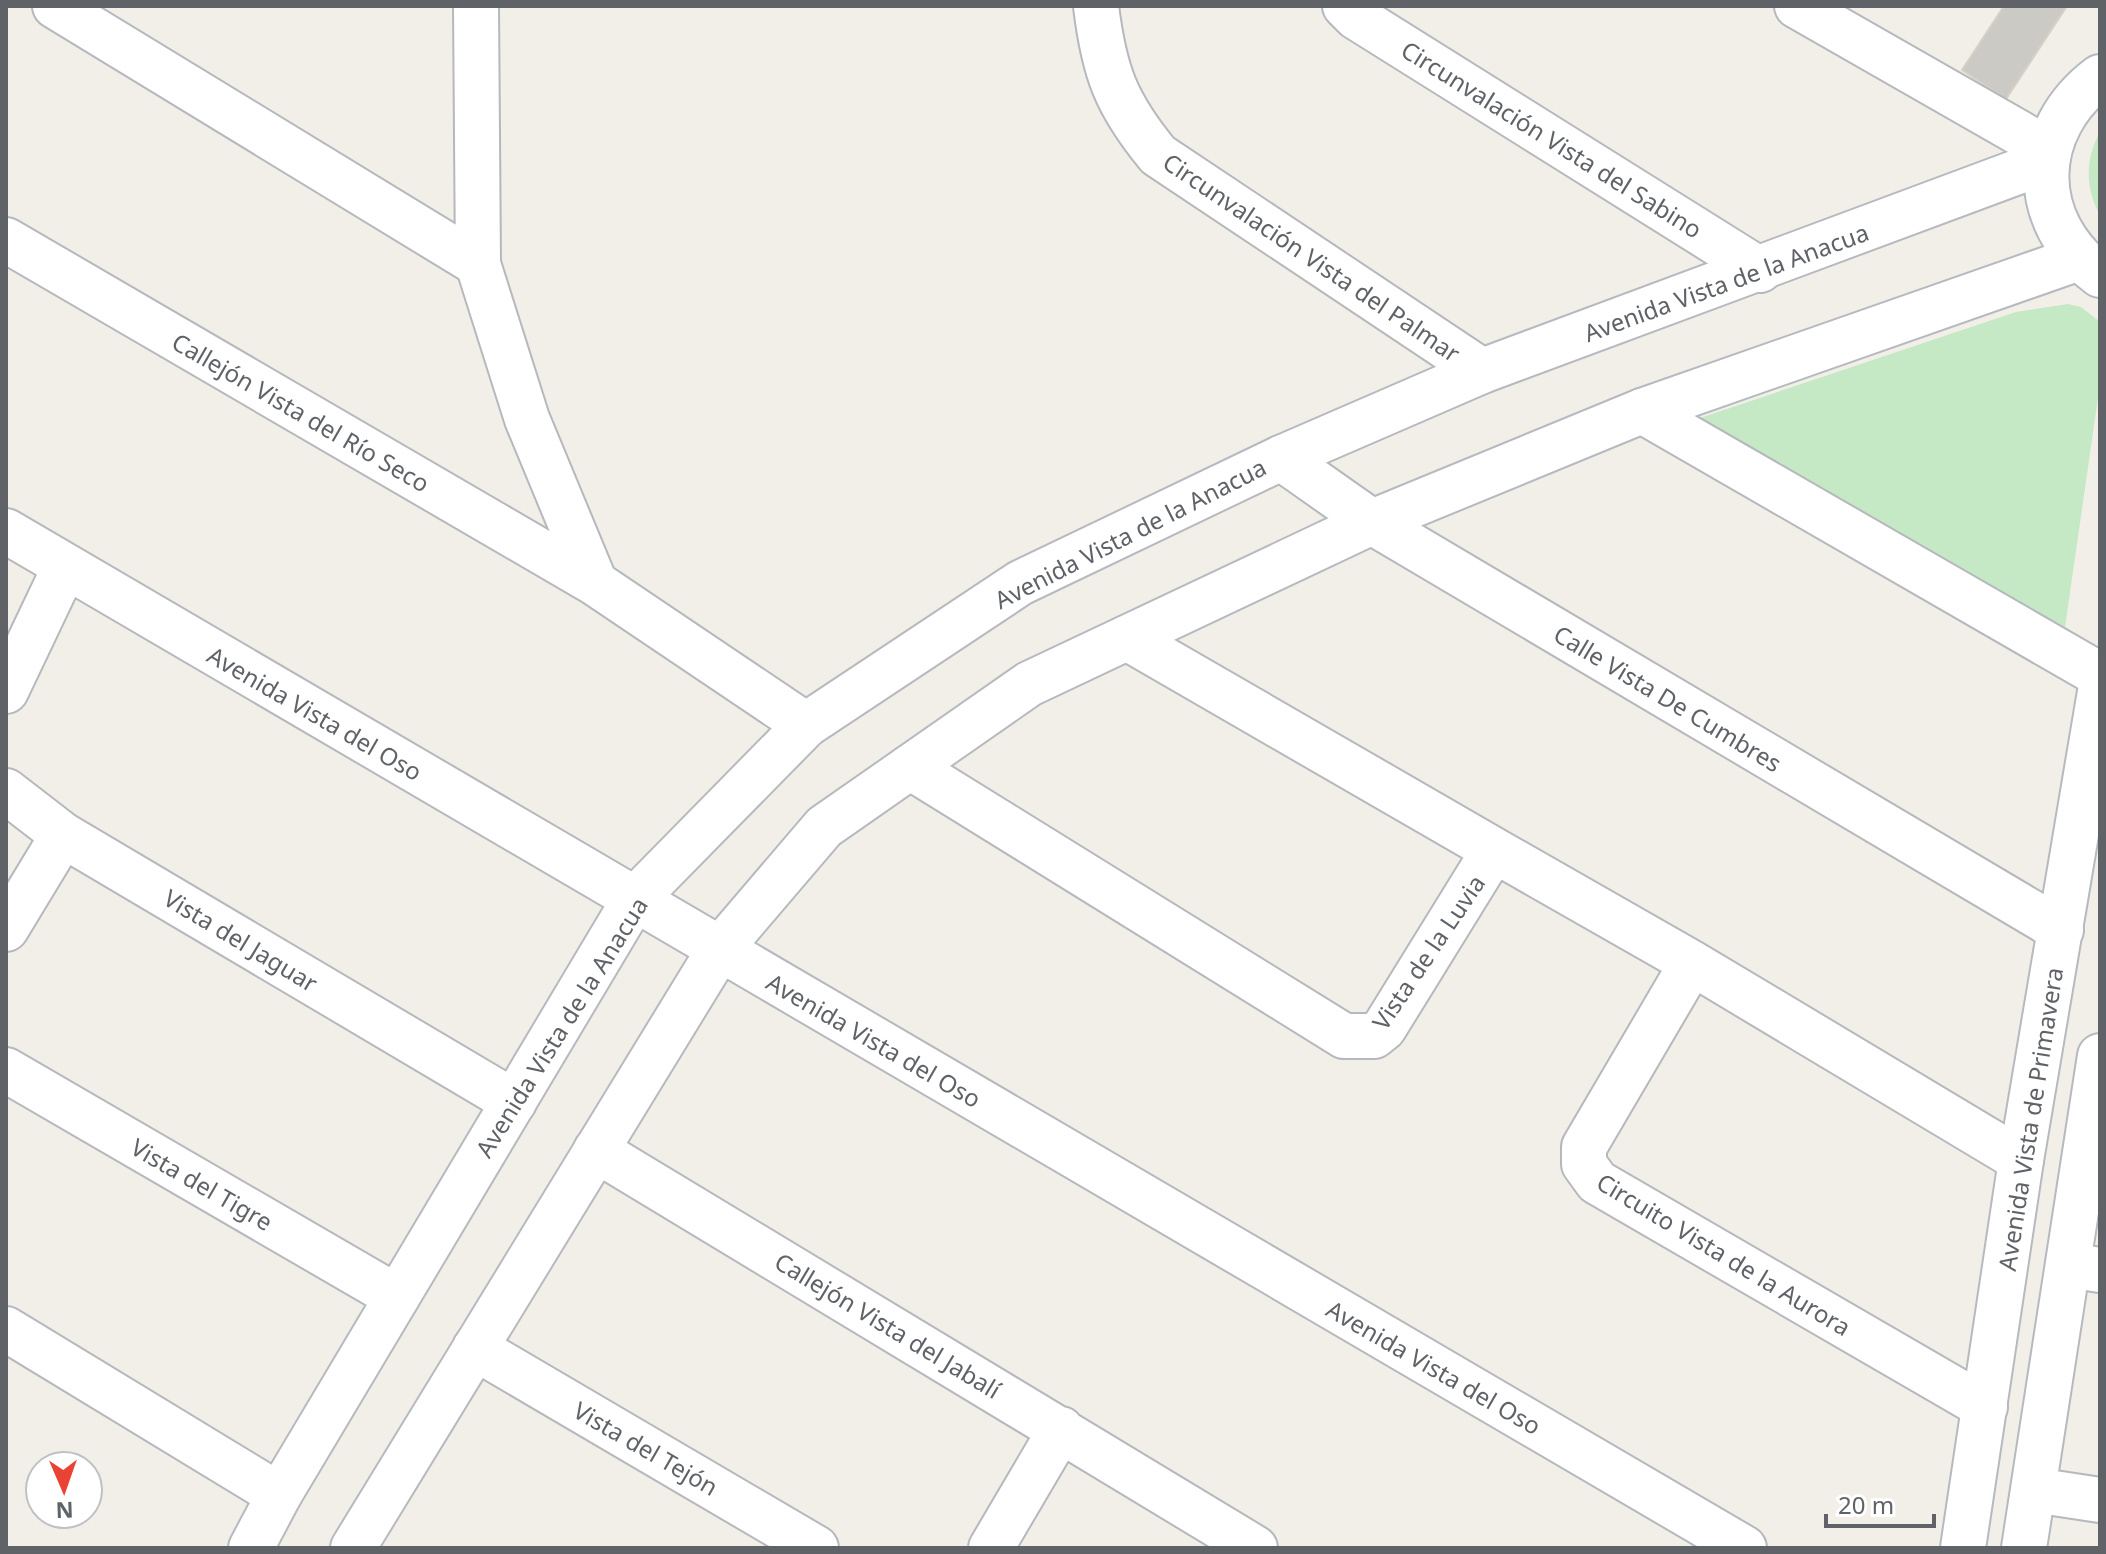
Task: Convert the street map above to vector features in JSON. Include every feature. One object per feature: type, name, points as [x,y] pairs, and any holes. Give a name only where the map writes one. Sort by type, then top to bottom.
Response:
[{"type":"street","points":[[55,6],[478,264]]},
{"type":"street","points":[[476,6],[478,264],[527,419],[595,583]]},
{"type":"street","name":"Circunvalación Vista del Palmar","points":[[1096,6],[1112,88],[1132,123],[1158,155],[1482,371]]},
{"type":"street","name":"Circunvalación Vista del Sabino","points":[[1345,6],[1356,17],[1760,270]]},
{"type":"street","points":[[1797,6],[2048,156]]},
{"type":"street","points":[[359,1546],[475,1348],[719,950],[824,827],[1029,684],[1372,522],[1642,411],[2090,267],[2054,218],[2047,186],[2048,156],[2062,115],[2074,99],[2100,77]]},
{"type":"street","name":"Avenida Vista de la Anacua","points":[[251,1548],[279,1495],[634,900],[806,725],[1020,583],[1281,458],[1482,371],[1760,270],[2048,156]]},
{"type":"street","name":"Callejón Vista del Río Seco","points":[[6,240],[595,583],[806,725]]},
{"type":"street","points":[[1642,411],[2100,675]]},
{"type":"street","name":"Calle Vista De Cumbres","points":[[1281,458],[1372,522],[2061,930]]},
{"type":"street","name":"Avenida Vista del Oso","points":[[6,531],[1744,1548]]},
{"type":"street","points":[[6,691],[65,567]]},
{"type":"street","name":"Vista de la Luvia","points":[[910,767],[1344,1036],[1374,1036],[1384,1028],[1494,850],[1127,638]]},
{"type":"street","name":"Avenida Vista de Primavera","points":[[1963,1548],[2021,1160],[2061,930],[2090,812],[2100,692]]},
{"type":"street","name":"Vista del Jaguar","points":[[6,791],[63,835],[514,1102]]},
{"type":"street","points":[[6,929],[63,835]]},
{"type":"street","points":[[1494,850],[1692,963],[2021,1160]]},
{"type":"street","name":"Circuito Vista de la Aurora","points":[[1692,963],[1584,1147],[1584,1164],[1589,1175],[1985,1407]]},
{"type":"street","points":[[2024,1548],[2084,1267],[2100,1056]]},
{"type":"street","name":"Vista del Tigre","points":[[6,1070],[397,1297]]},
{"type":"street","name":"Callejón Vista del Jabalí","points":[[596,1150],[1255,1548]]},
{"type":"street","points":[[6,1329],[279,1495]]},
{"type":"street","name":"Vista del Tejón","points":[[475,1348],[816,1548]]},
{"type":"street","points":[[991,1548],[1061,1429]]},
{"type":"street","points":[[2034,1490],[2100,1500]]},
{"type":"green space","points":[[2100,132],[2100,215],[2089,184],[2089,163]]},
{"type":"green space","points":[[2068,304],[2081,307],[2100,322],[2100,384],[2065,627],[1694,420],[2016,312]]},
{"type":"building","points":[[2004,6],[2067,6],[2006,99],[1962,70]]}]
